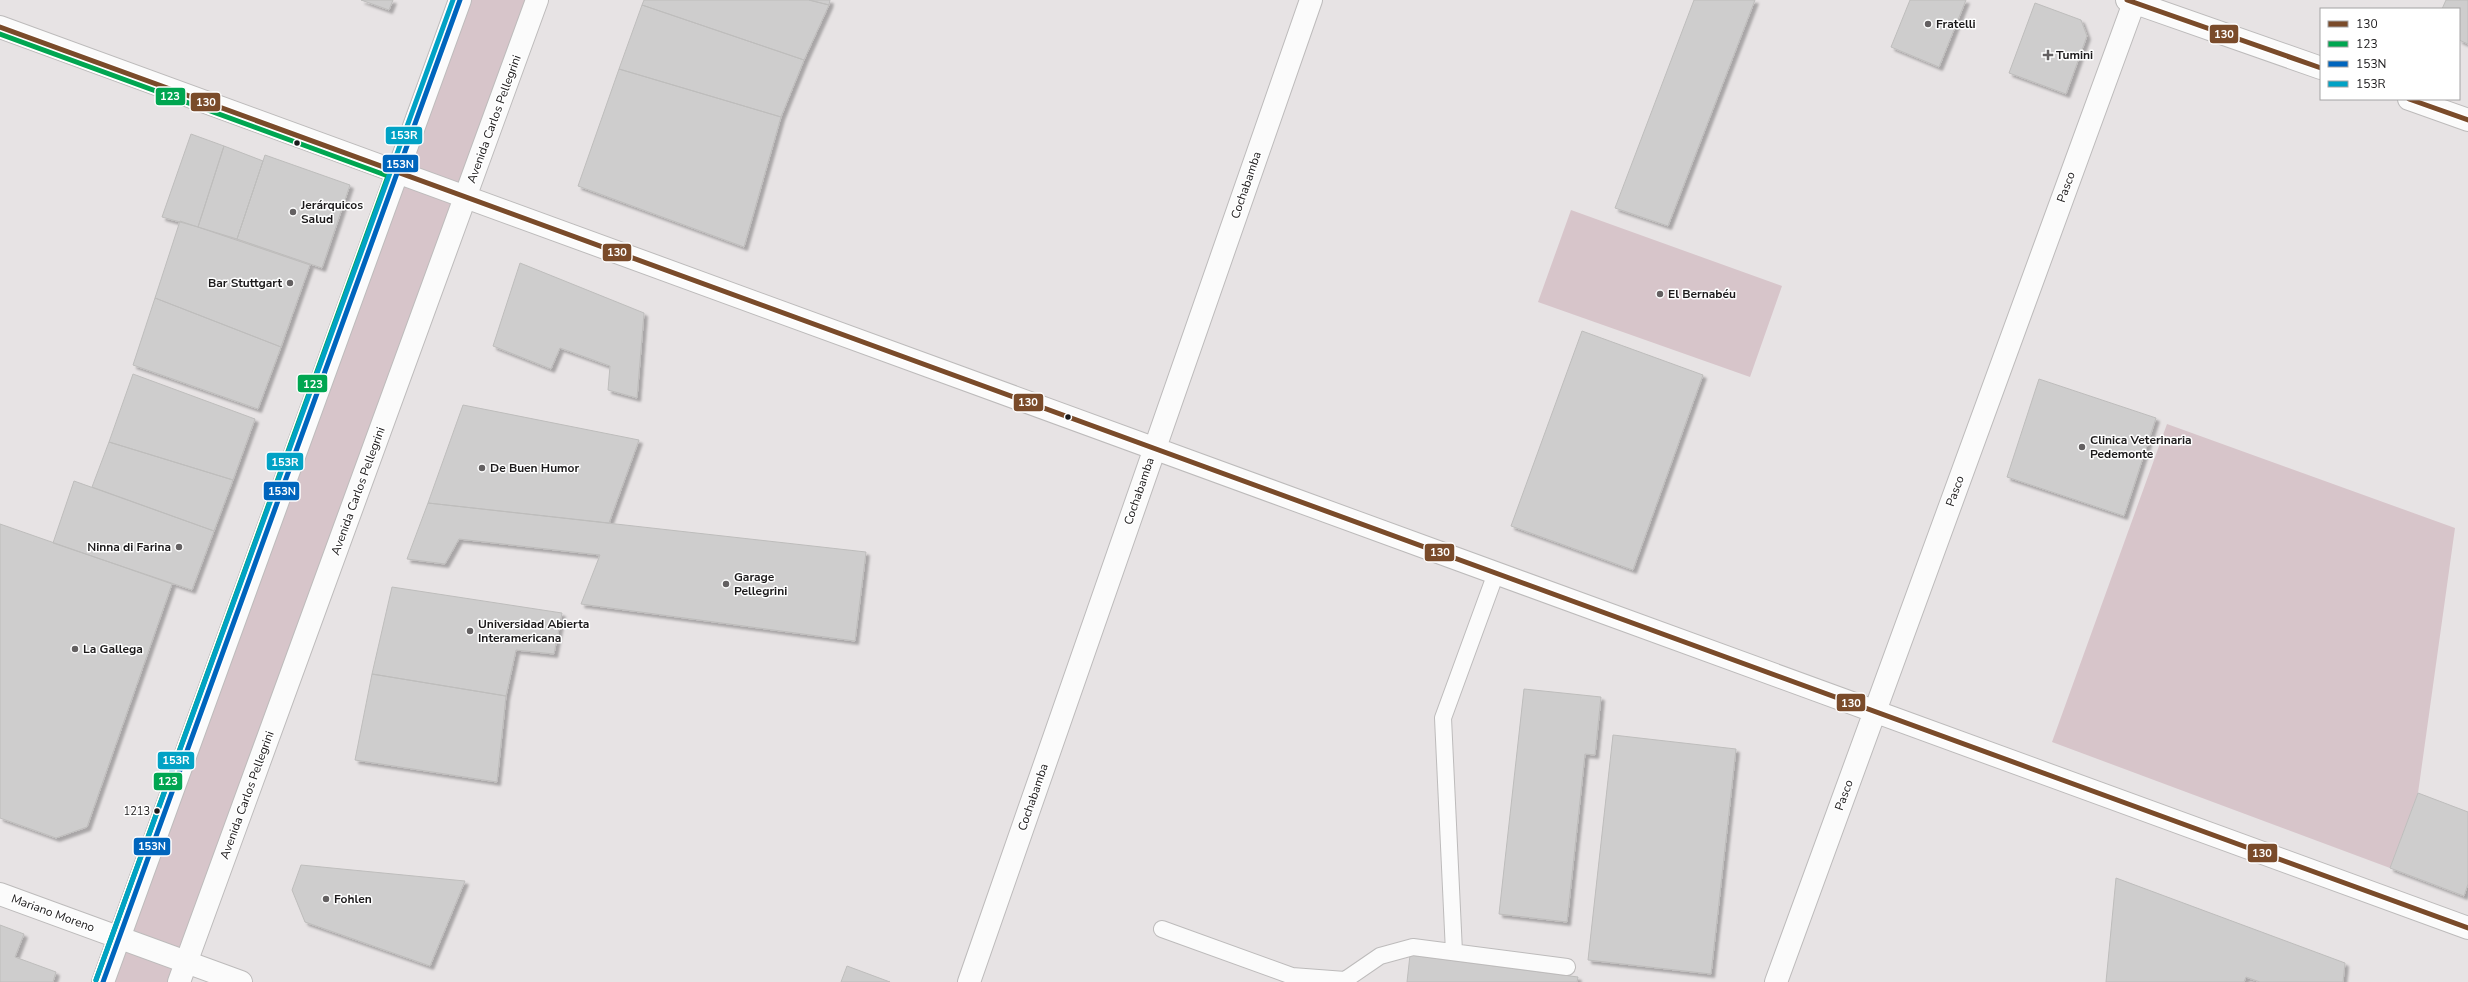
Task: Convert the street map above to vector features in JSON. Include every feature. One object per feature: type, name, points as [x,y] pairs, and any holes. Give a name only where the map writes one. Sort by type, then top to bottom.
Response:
[{"type":"street","points":[[102,982],[460,0]]},
{"type":"street","name":"Avenida Carlos Pellegrini","points":[[183,972],[537,0]]},
{"type":"street","name":"Cochabamba","points":[[969,982],[1153,448],[1311,0]]},
{"type":"street","points":[[2132,1],[2320,68]]},
{"type":"street","name":"Pasco","points":[[1776,982],[2132,1]]},
{"type":"street","points":[[0,27],[2468,928]]},
{"type":"street","points":[[2412,100],[2468,120]]},
{"type":"street","name":"Mariano Moreno","points":[[0,894],[119,938],[183,972],[241,982]]},
{"type":"lane","points":[[1454,952],[1443,718],[1496,573]]},
{"type":"lane","points":[[1162,929],[1292,976],[1344,980],[1380,956],[1413,947],[1567,967]]},
{"type":"shaded area","points":[[460,0],[537,0],[179,982],[103,982]]},
{"type":"shaded area","name":"El Bernabéu","points":[[1571,210],[1782,286],[1750,377],[1538,302]]},
{"type":"shaded area","points":[[2167,424],[2455,528],[2418,793],[2390,868],[2052,742]]},
{"type":"building","points":[[361,0],[393,0],[389,10]]},
{"type":"building","points":[[644,0],[809,0],[829,5],[804,60],[642,5]]},
{"type":"building","points":[[809,0],[830,0],[829,5]]},
{"type":"building","points":[[1694,0],[1755,0],[1668,226],[1615,208]]},
{"type":"building","name":"Fratelli","points":[[1910,0],[1966,0],[1939,67],[1891,47]]},
{"type":"building","points":[[2446,0],[2468,0],[2468,44],[2460,40],[2460,8],[2442,8]]},
{"type":"building","name":"Tumini","points":[[2035,3],[2081,20],[2087,36],[2066,94],[2009,73]]},
{"type":"building","points":[[642,5],[804,60],[781,117],[619,69]]},
{"type":"building","points":[[619,69],[781,117],[744,247],[578,186]]},
{"type":"building","points":[[191,134],[224,146],[198,227],[162,217]]},
{"type":"building","points":[[224,146],[263,161],[237,239],[198,227]]},
{"type":"building","name":"Jerárquicos Salud","points":[[265,155],[350,185],[322,268],[237,239]]},
{"type":"building","points":[[180,221],[310,265],[281,347],[155,298]]},
{"type":"building","points":[[520,263],[644,313],[637,398],[608,390],[610,366],[560,348],[551,369],[493,346]]},
{"type":"building","points":[[155,298],[281,347],[258,409],[133,365]]},
{"type":"building","points":[[1582,331],[1703,375],[1633,570],[1511,526]]},
{"type":"building","points":[[133,374],[255,419],[233,480],[109,442]]},
{"type":"building","name":"Clinica Veterinaria Pedemonte","points":[[2039,379],[2156,418],[2124,516],[2007,477]]},
{"type":"building","points":[[463,405],[639,440],[609,523],[428,503]]},
{"type":"building","points":[[109,442],[233,480],[214,531],[92,487]]},
{"type":"building","points":[[74,481],[214,531],[192,590],[53,543]]},
{"type":"building","name":"Garage Pellegrini","points":[[428,503],[866,552],[855,641],[581,604],[600,555],[459,539],[445,564],[407,559]]},
{"type":"building","name":"La Gallega","points":[[0,524],[172,584],[87,827],[56,838],[0,818]]},
{"type":"building","name":"Universidad Abierta Interamericana","points":[[392,587],[562,613],[554,654],[516,650],[506,696],[372,674]]},
{"type":"building","points":[[372,674],[506,696],[497,782],[355,760]]},
{"type":"building","points":[[1524,689],[1601,697],[1595,755],[1585,754],[1567,922],[1499,914]]},
{"type":"building","points":[[1613,735],[1736,749],[1711,974],[1588,960]]},
{"type":"building","points":[[2418,793],[2468,812],[2468,884],[2464,896],[2390,868]]},
{"type":"building","points":[[301,865],[465,881],[430,966],[305,922],[292,890]]},
{"type":"building","points":[[2116,878],[2345,963],[2343,982],[2260,982],[2246,977],[2244,982],[2106,982]]},
{"type":"building","points":[[0,925],[24,934],[15,957],[56,972],[53,982],[0,982]]},
{"type":"building","points":[[1410,955],[1578,977],[1577,982],[1407,982]]},
{"type":"building","points":[[847,966],[890,982],[841,982]]},
{"type":"transit line","name":"153R","points":[[96,980],[453,0]]},
{"type":"transit line","name":"153N","points":[[103,982],[460,0]]},
{"type":"transit line","name":"130","points":[[2127,0],[2320,68]]},
{"type":"transit line","name":"130","points":[[0,27],[2468,928]]},
{"type":"transit line","name":"123","points":[[0,34],[388,176],[96,980]]},
{"type":"transit line","name":"130","points":[[2412,100],[2468,120]]},
{"type":"place","name":"Fratelli","points":[[1928,24]]},
{"type":"place","name":"Tumini","points":[[2048,55]]},
{"type":"place","name":"Jerárquicos Salud","points":[[293,212]]},
{"type":"place","name":"Bar Stuttgart","points":[[290,283]]},
{"type":"place","name":"El Bernabéu","points":[[1660,294]]},
{"type":"place","name":"Clinica Veterinaria Pedemonte","points":[[2082,447]]},
{"type":"place","name":"De Buen Humor","points":[[482,468]]},
{"type":"place","name":"Ninna di Farina","points":[[179,547]]},
{"type":"place","name":"Garage Pellegrini","points":[[726,584]]},
{"type":"place","name":"Universidad Abierta Interamericana","points":[[470,631]]},
{"type":"place","name":"La Gallega","points":[[75,649]]},
{"type":"place","name":"1213","points":[[157,811]]},
{"type":"place","name":"Fohlen","points":[[326,899]]}]
